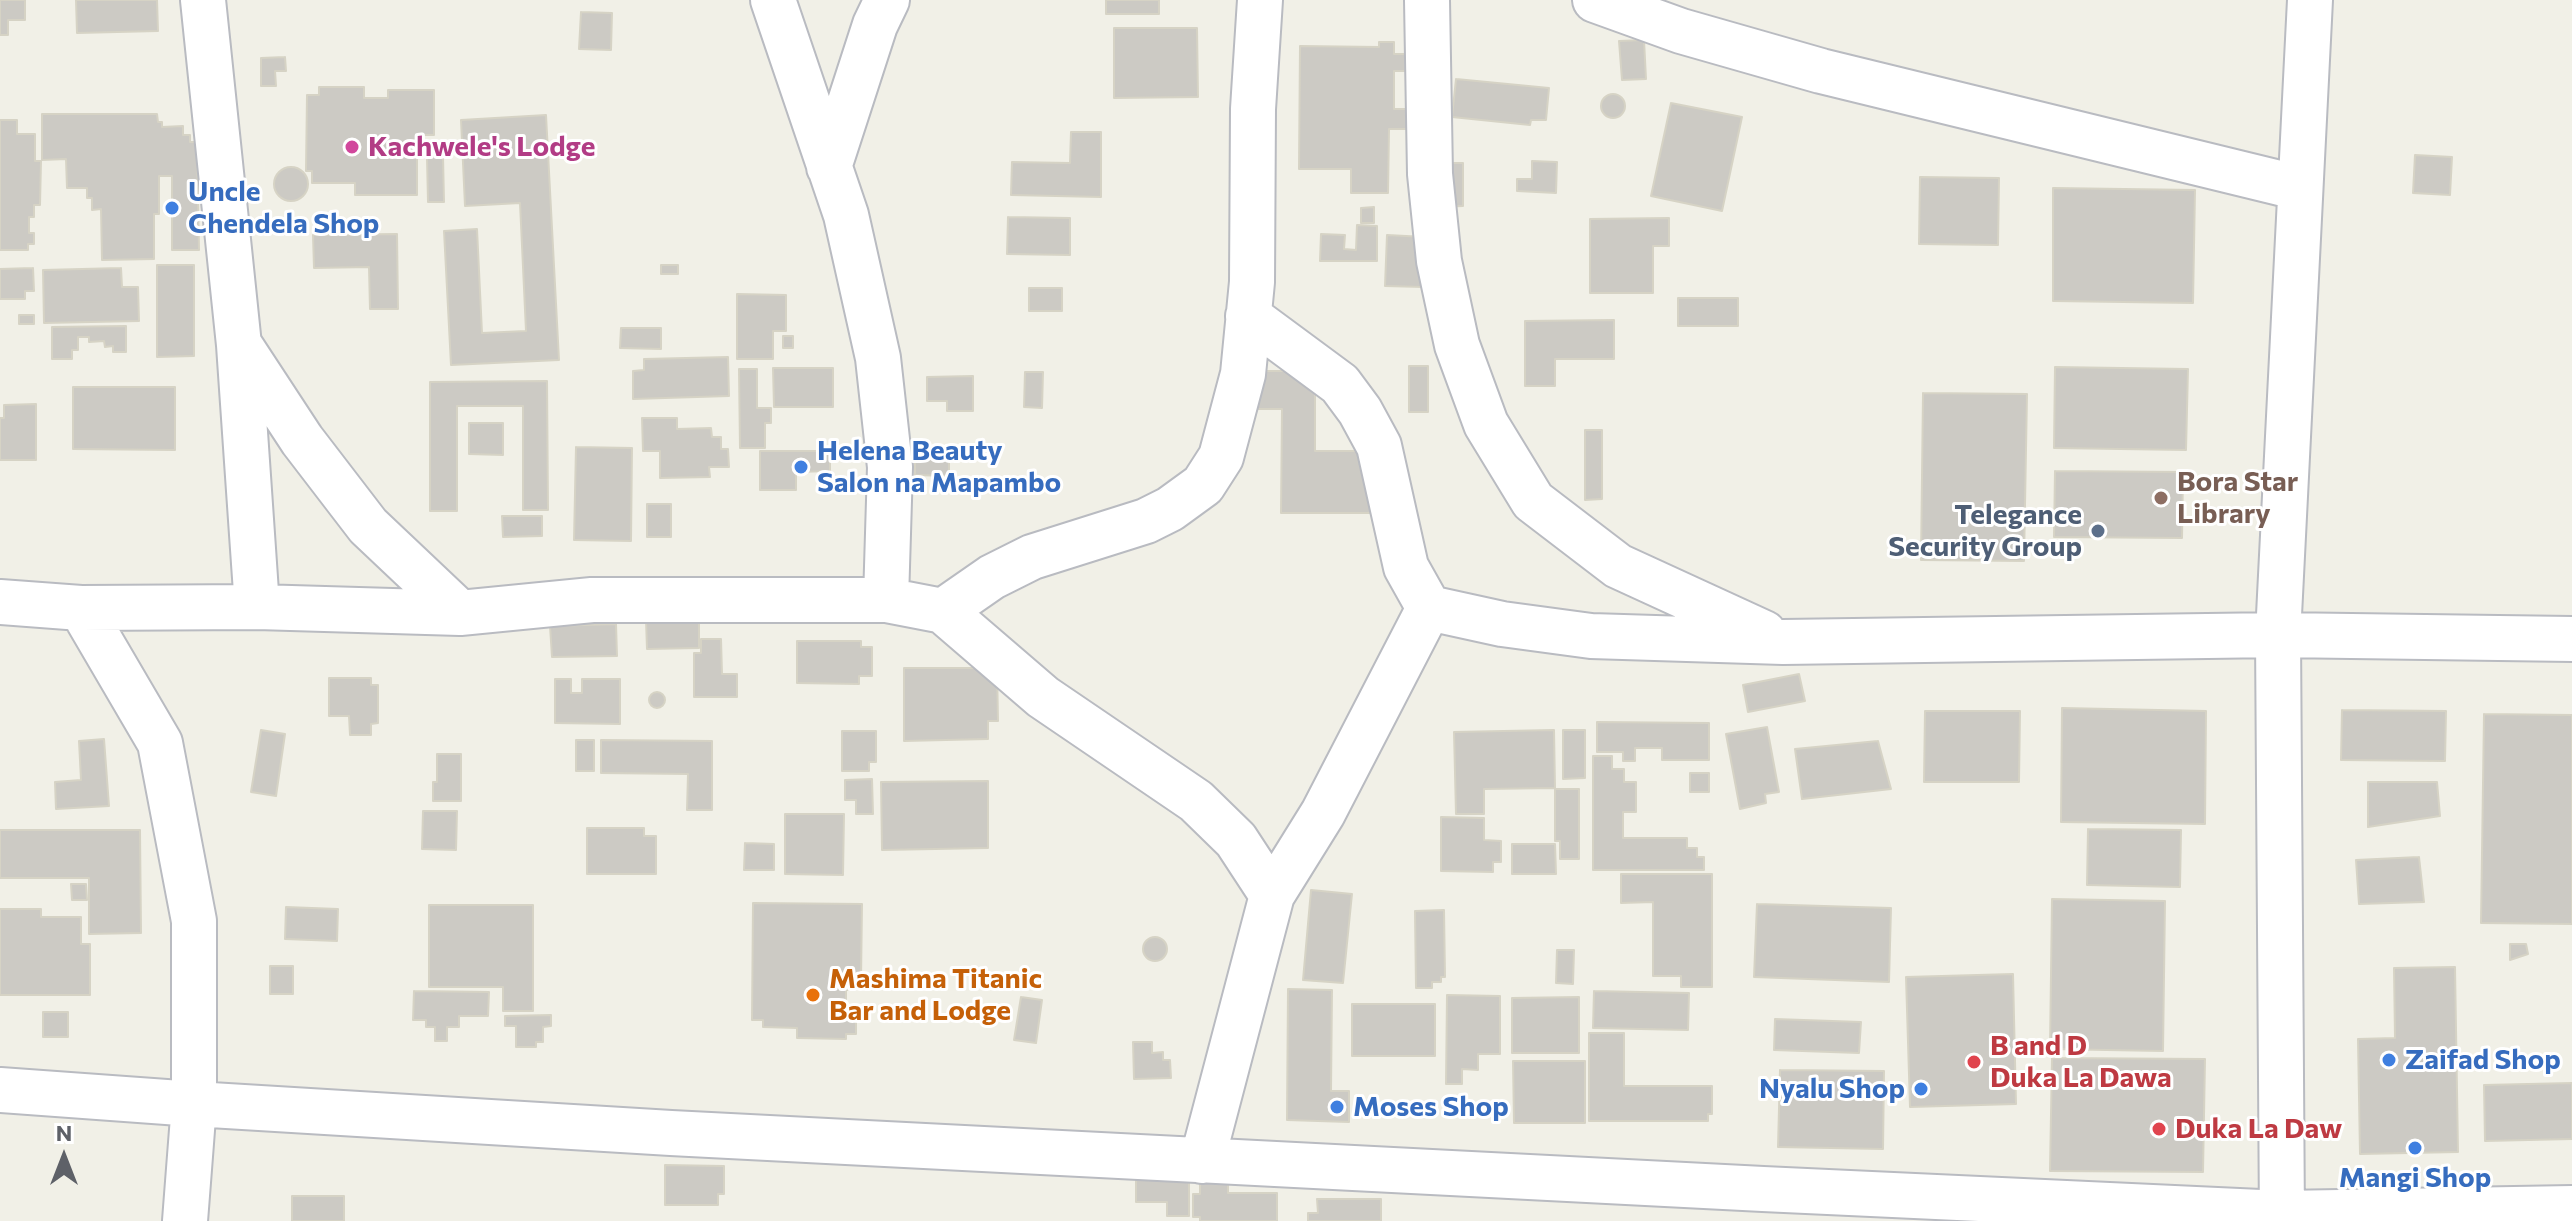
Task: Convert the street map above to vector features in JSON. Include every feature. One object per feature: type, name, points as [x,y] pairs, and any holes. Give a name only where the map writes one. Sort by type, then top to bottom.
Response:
[{"type":"street","points":[[203,0],[239,345],[257,607]]},
{"type":"street","points":[[773,0],[846,215],[878,358],[890,467],[886,600]]},
{"type":"street","points":[[829,167],[875,25],[887,0]]},
{"type":"street","points":[[943,611],[992,577],[1032,557],[1146,521],[1170,509],[1203,485],[1221,457],[1243,374],[1252,282],[1253,109],[1260,0]]},
{"type":"street","points":[[1427,0],[1430,174],[1439,261],[1457,345],[1486,424],[1533,501],[1618,566],[1783,642]]},
{"type":"street","points":[[1595,0],[1681,31],[1821,71],[2300,188]]},
{"type":"street","points":[[2282,1217],[2278,635],[2310,0]]},
{"type":"street","points":[[1248,316],[1340,384],[1360,411],[1379,446],[1406,567],[1429,608],[1502,624],[1591,636],[1783,642],[2278,635],[2572,639]]},
{"type":"street","points":[[239,345],[302,440],[368,526],[460,613]]},
{"type":"street","points":[[0,602],[81,608],[257,607],[460,613],[592,600],[886,600],[943,611],[1043,697],[1196,801],[1236,840],[1272,895]]},
{"type":"street","points":[[81,608],[160,743],[194,921],[194,1104],[185,1221]]},
{"type":"street","points":[[1202,1161],[1272,895],[1323,813],[1429,608]]},
{"type":"street","points":[[0,1090],[671,1133],[2282,1217],[2572,1208]]},
{"type":"building","points":[[0,0],[25,0],[25,20],[8,20],[8,35],[0,35]]},
{"type":"building","points":[[76,0],[157,0],[158,31],[77,33]]},
{"type":"building","points":[[1106,0],[1159,0],[1159,14],[1106,14]]},
{"type":"building","points":[[581,12],[612,13],[611,50],[579,49]]},
{"type":"building","points":[[1114,28],[1197,28],[1198,97],[1114,98]]},
{"type":"building","points":[[1644,40],[1646,79],[1622,80],[1619,41]]},
{"type":"building","points":[[1379,42],[1394,42],[1394,54],[1405,54],[1405,71],[1394,71],[1394,109],[1414,109],[1414,129],[1389,129],[1388,193],[1351,193],[1351,169],[1299,169],[1300,46],[1379,47]]},
{"type":"building","points":[[285,57],[286,71],[275,71],[276,86],[261,86],[261,58]]},
{"type":"building","points":[[1456,79],[1549,88],[1546,120],[1531,120],[1530,125],[1452,117]]},
{"type":"building","points":[[319,87],[364,87],[364,98],[388,98],[388,90],[434,90],[434,135],[417,135],[417,195],[355,195],[355,183],[312,183],[312,171],[306,171],[307,95],[319,95]]},
{"type":"building","points":[[1608,94],[1618,94],[1625,101],[1625,111],[1618,118],[1608,118],[1601,111],[1601,101]]},
{"type":"building","points":[[1671,103],[1742,117],[1722,211],[1651,196]]},
{"type":"building","points":[[42,114],[157,114],[162,127],[183,126],[183,135],[190,135],[190,142],[197,142],[199,250],[172,250],[172,176],[159,176],[159,214],[154,214],[154,259],[102,260],[101,209],[92,210],[92,198],[87,198],[87,188],[67,188],[66,159],[42,160]]},
{"type":"building","points":[[546,115],[559,360],[451,365],[444,231],[477,229],[482,333],[526,331],[520,203],[465,206],[461,120]]},
{"type":"building","points":[[0,120],[17,120],[17,134],[35,134],[35,161],[41,161],[40,205],[34,205],[34,217],[29,217],[29,233],[34,233],[34,244],[28,244],[28,250],[0,250]]},
{"type":"building","points":[[1071,132],[1101,132],[1101,197],[1011,195],[1012,162],[1070,163]]},
{"type":"building","points":[[2415,155],[2452,157],[2450,195],[2413,193]]},
{"type":"building","points":[[443,156],[444,202],[428,202],[427,157]]},
{"type":"building","points":[[1532,161],[1557,162],[1556,193],[1517,191],[1517,179],[1532,179]]},
{"type":"building","points":[[1439,163],[1463,163],[1463,206],[1439,207]]},
{"type":"building","points":[[291,167],[303,172],[308,184],[303,196],[291,201],[279,196],[274,184],[279,172]]},
{"type":"building","points":[[1920,177],[1999,178],[1998,245],[1919,244]]},
{"type":"building","points":[[2053,188],[2195,190],[2193,303],[2053,301]]},
{"type":"building","points":[[1374,207],[1374,223],[1361,223],[1361,208]]},
{"type":"building","points":[[1008,217],[1070,218],[1070,255],[1007,254]]},
{"type":"building","points":[[1669,218],[1669,246],[1653,246],[1653,293],[1590,293],[1590,219]]},
{"type":"building","points":[[1357,225],[1377,226],[1377,261],[1320,261],[1321,234],[1345,235],[1344,249],[1356,250]]},
{"type":"building","points":[[397,234],[398,309],[370,309],[369,267],[314,268],[313,235]]},
{"type":"building","points":[[1387,235],[1425,237],[1424,287],[1385,286]]},
{"type":"building","points":[[157,265],[194,265],[194,356],[157,357]]},
{"type":"building","points":[[661,265],[678,265],[678,274],[661,274]]},
{"type":"building","points":[[33,268],[34,291],[25,291],[25,299],[0,299],[0,269]]},
{"type":"building","points":[[121,268],[122,287],[138,287],[139,321],[44,323],[43,270]]},
{"type":"building","points":[[1029,288],[1062,288],[1062,311],[1029,311]]},
{"type":"building","points":[[737,294],[786,295],[786,331],[773,331],[773,359],[737,359]]},
{"type":"building","points":[[1678,298],[1738,298],[1738,326],[1678,326]]},
{"type":"building","points":[[19,315],[34,315],[34,324],[19,324]]},
{"type":"building","points":[[1614,320],[1614,359],[1555,359],[1555,386],[1525,386],[1525,321]]},
{"type":"building","points":[[126,326],[126,352],[113,352],[113,346],[105,347],[104,341],[89,342],[89,337],[78,337],[78,350],[72,350],[72,359],[52,359],[52,327]]},
{"type":"building","points":[[621,328],[661,328],[661,349],[620,348]]},
{"type":"building","points":[[783,336],[793,336],[793,348],[783,348]]},
{"type":"building","points":[[728,357],[729,396],[633,399],[633,371],[644,370],[644,359]]},
{"type":"building","points":[[1409,366],[1428,366],[1428,412],[1409,412]]},
{"type":"building","points":[[2055,367],[2188,369],[2186,450],[2054,448]]},
{"type":"building","points":[[773,368],[833,368],[833,407],[774,407]]},
{"type":"building","points":[[739,369],[757,369],[757,408],[771,408],[771,423],[765,423],[765,448],[740,448]]},
{"type":"building","points":[[1253,371],[1315,371],[1315,451],[1371,451],[1371,513],[1281,513],[1282,409],[1253,409]]},
{"type":"building","points":[[1025,372],[1043,372],[1042,408],[1024,407]]},
{"type":"building","points":[[973,376],[973,411],[947,411],[947,401],[927,401],[927,377]]},
{"type":"building","points":[[547,381],[548,510],[523,510],[523,406],[457,406],[457,511],[430,511],[430,382]]},
{"type":"building","points":[[73,387],[175,387],[175,450],[73,449]]},
{"type":"building","points":[[1923,393],[2027,394],[2024,561],[1921,560]]},
{"type":"building","points":[[36,404],[36,460],[0,460],[0,418],[4,418],[4,405]]},
{"type":"building","points":[[642,418],[677,418],[677,429],[711,428],[712,437],[721,437],[721,449],[728,449],[729,467],[709,467],[710,477],[660,478],[660,451],[643,451]]},
{"type":"building","points":[[469,423],[503,423],[503,455],[469,454]]},
{"type":"building","points":[[1585,430],[1602,430],[1602,499],[1585,500]]},
{"type":"building","points":[[576,447],[632,448],[631,541],[574,540]]},
{"type":"building","points":[[760,451],[830,451],[830,471],[796,472],[796,490],[760,490]]},
{"type":"building","points":[[915,453],[949,453],[949,476],[915,475]]},
{"type":"building","points":[[2055,471],[2183,472],[2182,538],[2054,537]]},
{"type":"building","points":[[647,504],[671,504],[671,537],[647,537]]},
{"type":"building","points":[[502,516],[542,516],[542,536],[503,537]]},
{"type":"building","points":[[646,620],[699,620],[699,648],[647,649]]},
{"type":"building","points":[[616,624],[617,656],[552,657],[550,626]]},
{"type":"building","points":[[701,639],[721,639],[722,674],[737,674],[737,697],[694,697],[694,653],[701,653]]},
{"type":"building","points":[[797,641],[861,641],[861,647],[872,647],[872,676],[859,676],[859,684],[797,683]]},
{"type":"building","points":[[904,668],[997,668],[998,721],[988,721],[988,739],[904,741]]},
{"type":"building","points":[[1799,674],[1805,701],[1748,712],[1743,685]]},
{"type":"building","points":[[329,678],[371,678],[371,685],[378,685],[378,723],[371,724],[371,735],[350,735],[349,716],[329,716]]},
{"type":"building","points":[[555,679],[571,679],[571,693],[582,693],[582,679],[620,679],[620,724],[555,723]]},
{"type":"building","points":[[654,692],[660,692],[665,700],[663,706],[654,708],[649,703],[649,697]]},
{"type":"building","points":[[2062,708],[2206,711],[2205,824],[2061,822]]},
{"type":"building","points":[[2342,710],[2446,711],[2445,761],[2341,760]]},
{"type":"building","points":[[1925,711],[2020,711],[2019,782],[1924,782]]},
{"type":"building","points":[[2484,714],[2572,715],[2572,924],[2481,923]]},
{"type":"building","points":[[1597,722],[1709,723],[1709,760],[1662,760],[1662,748],[1635,748],[1635,761],[1623,761],[1623,752],[1597,752]]},
{"type":"building","points":[[1767,727],[1779,792],[1765,794],[1766,803],[1740,809],[1726,734]]},
{"type":"building","points":[[261,730],[285,734],[276,796],[251,792]]},
{"type":"building","points":[[1554,730],[1555,788],[1484,789],[1484,814],[1456,814],[1454,732]]},
{"type":"building","points":[[1563,730],[1585,730],[1585,778],[1563,779]]},
{"type":"building","points":[[842,731],[876,731],[876,762],[869,762],[869,771],[842,771]]},
{"type":"building","points":[[104,739],[109,806],[56,809],[55,782],[81,780],[79,741]]},
{"type":"building","points":[[576,740],[594,740],[594,771],[576,771]]},
{"type":"building","points":[[601,740],[712,741],[712,810],[687,810],[688,774],[601,773]]},
{"type":"building","points":[[1878,741],[1891,789],[1802,799],[1795,749]]},
{"type":"building","points":[[437,754],[461,754],[461,801],[433,801]]},
{"type":"building","points":[[1593,756],[1612,756],[1612,769],[1624,769],[1624,782],[1636,782],[1636,812],[1623,812],[1623,838],[1687,838],[1687,848],[1697,848],[1697,857],[1704,857],[1704,870],[1593,870]]},
{"type":"building","points":[[1690,773],[1709,773],[1709,792],[1690,792]]},
{"type":"building","points":[[872,779],[873,814],[856,814],[856,800],[845,800],[845,780]]},
{"type":"building","points":[[988,781],[988,848],[882,850],[881,782]]},
{"type":"building","points":[[2368,782],[2437,782],[2440,816],[2368,827]]},
{"type":"building","points":[[1555,789],[1579,789],[1579,859],[1560,859],[1560,841],[1555,841]]},
{"type":"building","points":[[423,811],[457,811],[456,850],[422,849]]},
{"type":"building","points":[[785,814],[844,814],[843,875],[785,874]]},
{"type":"building","points":[[1441,817],[1484,818],[1484,840],[1501,841],[1501,862],[1493,862],[1493,872],[1441,871]]},
{"type":"building","points":[[587,828],[644,828],[644,836],[656,836],[656,874],[587,874]]},
{"type":"building","points":[[2088,829],[2181,830],[2180,887],[2087,885]]},
{"type":"building","points":[[0,830],[140,830],[141,933],[89,934],[89,878],[0,878]]},
{"type":"building","points":[[745,843],[774,844],[774,870],[744,870]]},
{"type":"building","points":[[1512,844],[1555,844],[1556,874],[1512,874]]},
{"type":"building","points":[[2419,857],[2424,902],[2359,904],[2356,860]]},
{"type":"building","points":[[1621,874],[1712,874],[1712,987],[1681,987],[1681,976],[1653,976],[1653,902],[1621,903]]},
{"type":"building","points":[[71,884],[86,884],[87,900],[72,900]]},
{"type":"building","points":[[1311,890],[1352,894],[1343,983],[1303,980]]},
{"type":"building","points":[[2052,899],[2165,901],[2163,1051],[2050,1049]]},
{"type":"building","points":[[753,903],[862,904],[861,980],[852,980],[852,990],[846,990],[846,1014],[856,1014],[856,1034],[846,1034],[846,1039],[797,1038],[797,1028],[763,1027],[763,1020],[752,1020]]},
{"type":"building","points":[[1757,904],[1891,908],[1889,982],[1754,977]]},
{"type":"building","points":[[429,905],[533,905],[533,1011],[503,1011],[503,987],[429,987]]},
{"type":"building","points":[[286,907],[338,909],[337,941],[285,939]]},
{"type":"building","points":[[0,909],[41,909],[41,917],[81,917],[81,944],[90,944],[90,995],[0,995]]},
{"type":"building","points":[[1444,910],[1445,977],[1441,977],[1441,982],[1432,982],[1432,988],[1416,988],[1415,911]]},
{"type":"building","points":[[1155,937],[1163,941],[1167,949],[1163,957],[1155,961],[1147,957],[1143,949],[1147,941]]},
{"type":"building","points":[[2510,944],[2526,944],[2528,954],[2510,960]]},
{"type":"building","points":[[1557,950],[1574,950],[1573,984],[1556,983]]},
{"type":"building","points":[[270,966],[293,966],[293,994],[270,994]]},
{"type":"building","points":[[2455,967],[2458,1152],[2360,1154],[2358,1039],[2395,1038],[2394,968]]},
{"type":"building","points":[[2013,974],[2016,1104],[1910,1107],[1906,977]]},
{"type":"building","points":[[1288,989],[1332,990],[1331,1091],[1349,1091],[1349,1122],[1287,1120]]},
{"type":"building","points":[[414,991],[489,992],[488,1016],[459,1016],[459,1027],[447,1027],[447,1041],[435,1041],[435,1027],[426,1027],[426,1020],[413,1020]]},
{"type":"building","points":[[1594,991],[1689,993],[1688,1030],[1593,1028]]},
{"type":"building","points":[[1447,995],[1500,996],[1500,1054],[1478,1054],[1478,1070],[1462,1069],[1462,1084],[1446,1084]]},
{"type":"building","points":[[1021,997],[1042,1000],[1036,1043],[1014,1040]]},
{"type":"building","points":[[1579,997],[1579,1053],[1512,1053],[1512,998]]},
{"type":"building","points":[[1352,1004],[1435,1004],[1435,1056],[1352,1056]]},
{"type":"building","points":[[43,1012],[68,1012],[68,1037],[43,1037]]},
{"type":"building","points":[[551,1015],[551,1026],[543,1027],[543,1042],[536,1042],[536,1047],[516,1047],[516,1026],[505,1026],[505,1016]]},
{"type":"building","points":[[1775,1019],[1861,1022],[1859,1053],[1774,1050]]},
{"type":"building","points":[[1589,1033],[1624,1033],[1624,1086],[1712,1086],[1712,1114],[1708,1114],[1708,1121],[1589,1121]]},
{"type":"building","points":[[1133,1042],[1152,1042],[1152,1053],[1163,1052],[1163,1060],[1170,1060],[1171,1078],[1134,1079]]},
{"type":"building","points":[[2052,1058],[2205,1059],[2203,1172],[2050,1171]]},
{"type":"building","points":[[1513,1061],[1585,1061],[1585,1123],[1514,1123]]},
{"type":"building","points":[[1780,1070],[1884,1071],[1883,1149],[1778,1147]]},
{"type":"building","points":[[2572,1083],[2572,1139],[2485,1141],[2484,1085]]},
{"type":"building","points":[[665,1165],[724,1166],[724,1194],[718,1194],[718,1205],[665,1205]]},
{"type":"building","points":[[1136,1179],[1189,1179],[1189,1216],[1167,1216],[1167,1202],[1136,1202]]},
{"type":"building","points":[[1200,1181],[1228,1181],[1228,1193],[1277,1193],[1277,1221],[1200,1221],[1200,1217],[1193,1217],[1193,1194],[1200,1194]]},
{"type":"building","points":[[292,1196],[344,1196],[344,1221],[292,1221]]},
{"type":"building","points":[[1317,1199],[1381,1199],[1381,1221],[1308,1221],[1308,1213],[1318,1213]]},
{"type":"place","name":"Kachwele's Lodge","points":[[352,147]]},
{"type":"place","name":"Uncle Chendela Shop","points":[[172,208]]},
{"type":"place","name":"Helena Beauty Salon na Mapambo","points":[[801,467]]},
{"type":"place","name":"Bora Star Library","points":[[2161,498]]},
{"type":"place","name":"Telegance Security Group","points":[[2098,531]]},
{"type":"place","name":"Mashima Titanic Bar and Lodge","points":[[813,995]]},
{"type":"place","name":"Zaifad Shop","points":[[2389,1060]]},
{"type":"place","name":"B and D Duka La Dawa","points":[[1974,1062]]},
{"type":"place","name":"Nyalu Shop","points":[[1921,1089]]},
{"type":"place","name":"Moses Shop","points":[[1337,1107]]},
{"type":"place","name":"Duka La Daw","points":[[2159,1129]]},
{"type":"place","name":"Mangi Shop","points":[[2415,1148]]}]
